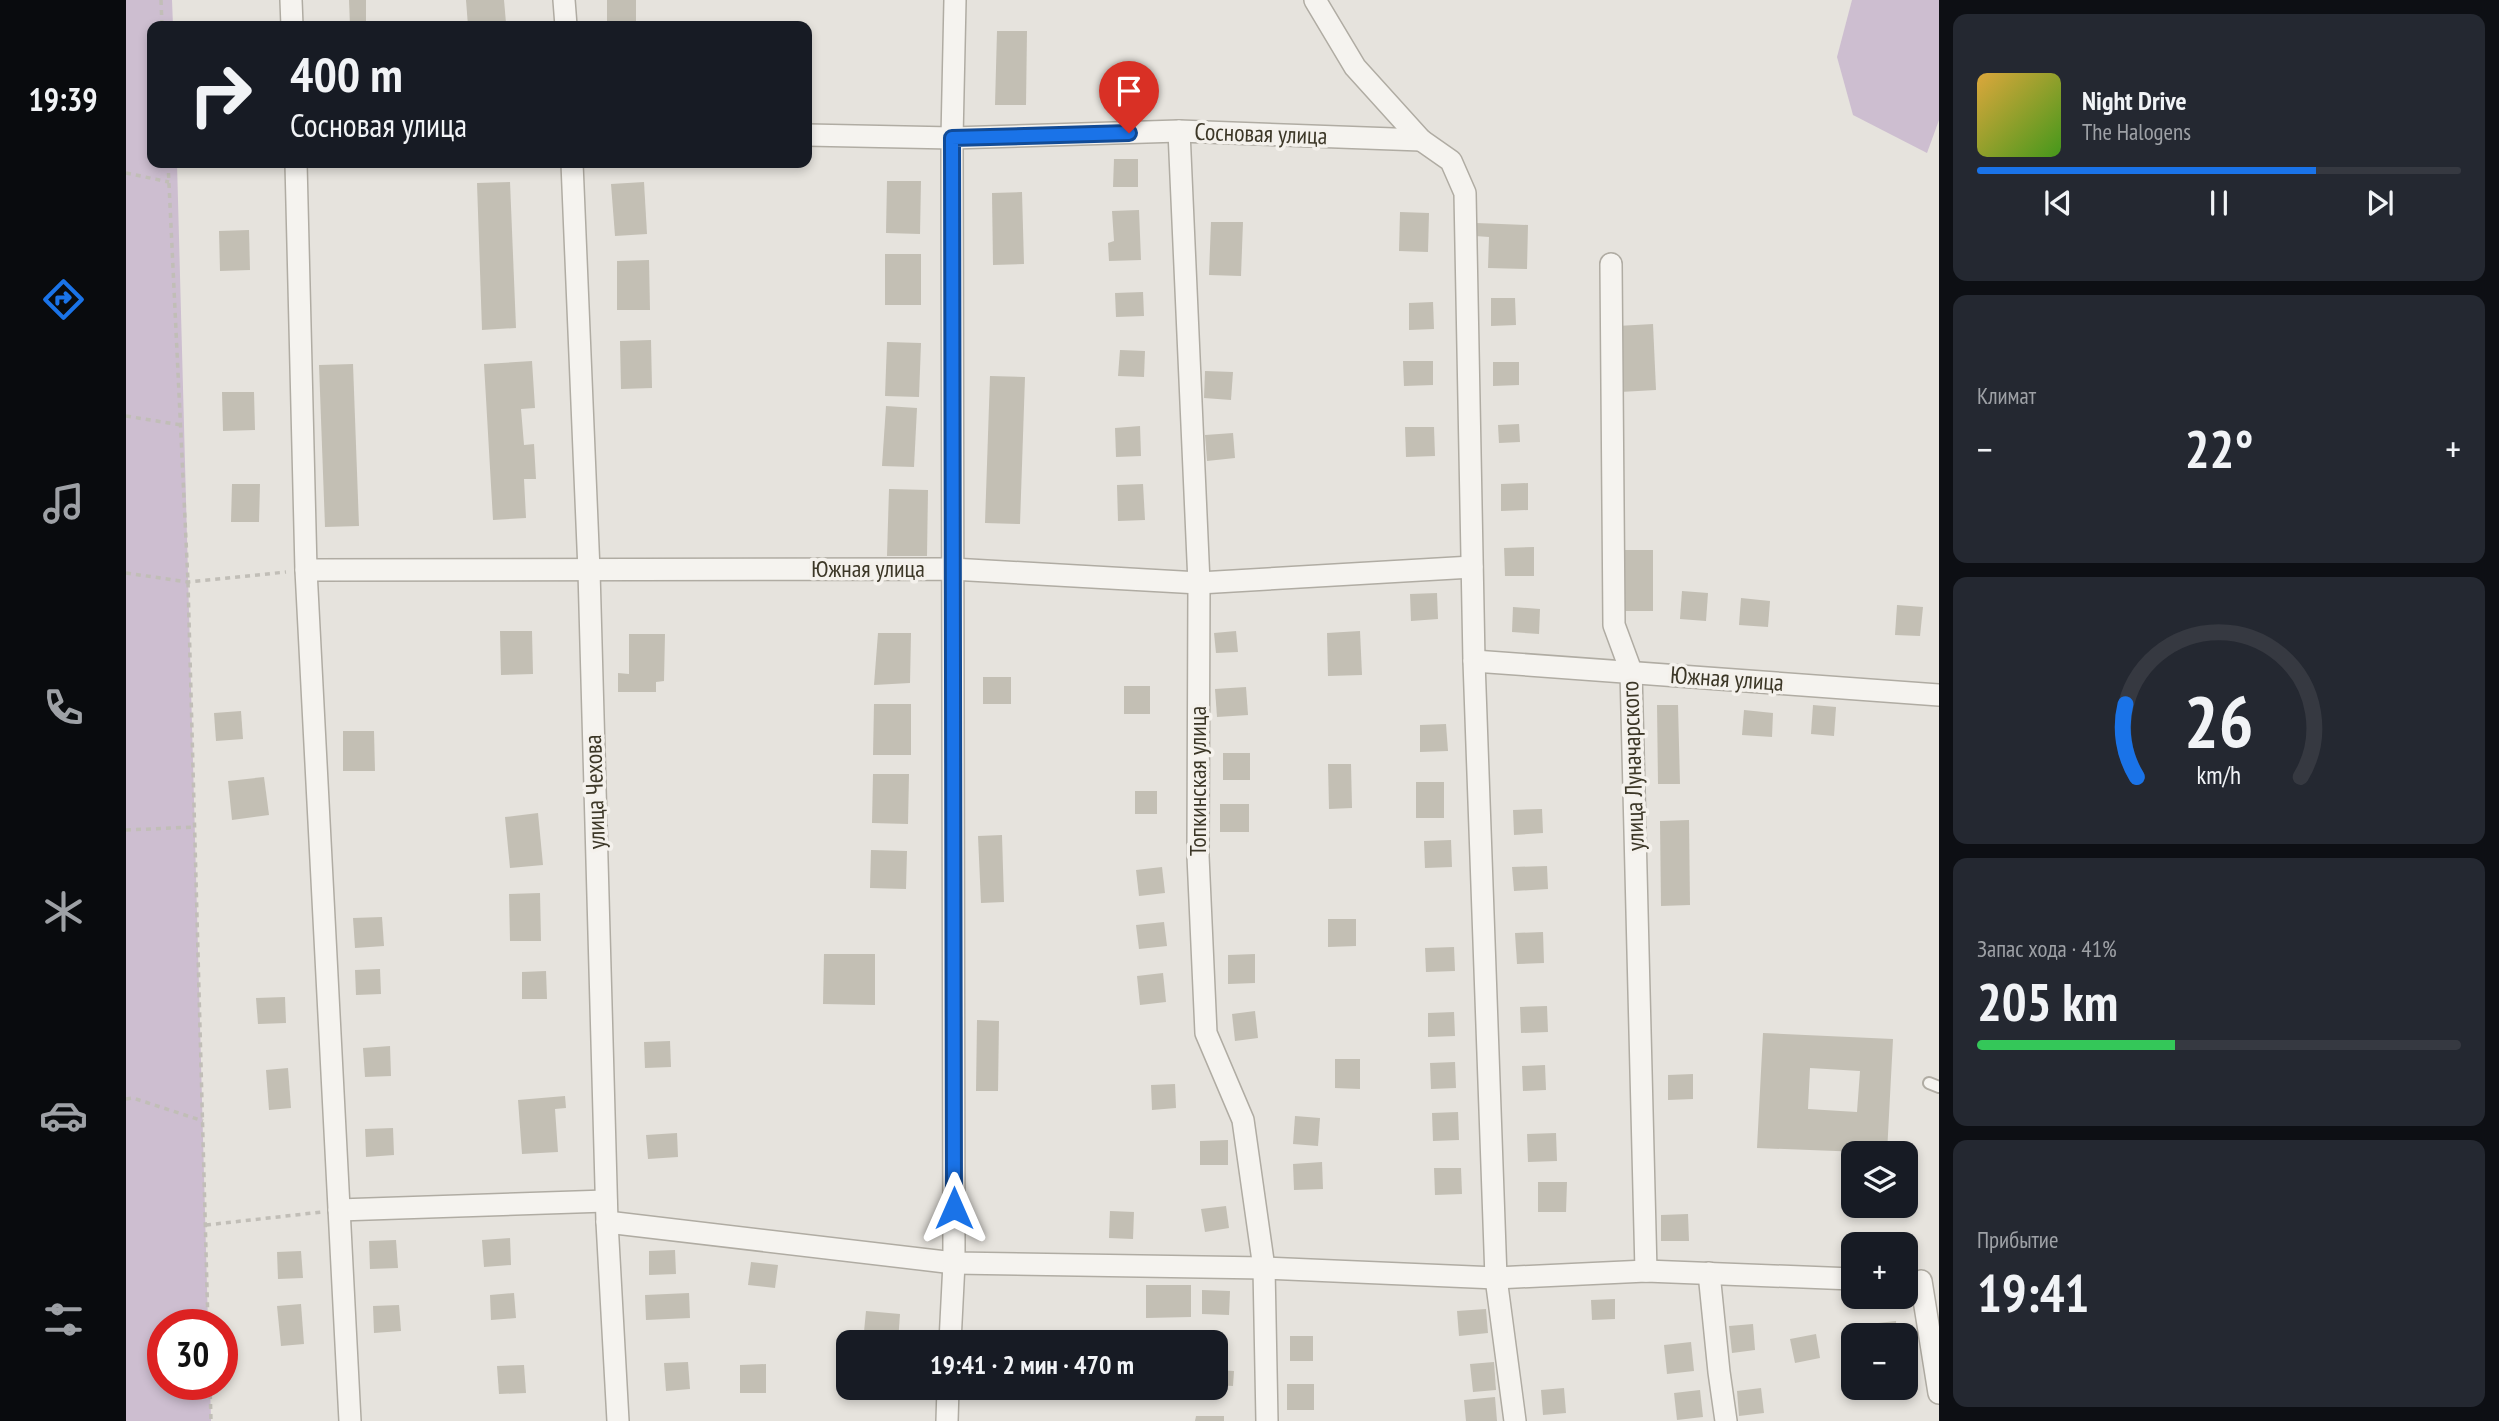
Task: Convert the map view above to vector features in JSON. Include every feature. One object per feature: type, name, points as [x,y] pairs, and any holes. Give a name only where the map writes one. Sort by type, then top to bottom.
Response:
[{"type":"street","points":[[291,0],[292,21]]},
{"type":"street","points":[[564,0],[565,21]]},
{"type":"street","points":[[951,1330],[954,1263],[952,138],[955,0]]},
{"type":"street","points":[[1315,0],[1355,67],[1421,141],[1451,161],[1465,193],[1474,661],[1496,1278],[1515,1421]]},
{"type":"street","name":"Сосновая улица","points":[[812,135],[952,138],[1179,131],[1421,141]]},
{"type":"street","name":"Топкинская улица","points":[[1179,131],[1199,583],[1198,856],[1206,1033],[1243,1120],[1264,1268],[1267,1421]]},
{"type":"street","points":[[296,168],[306,570],[350,1421]]},
{"type":"street","name":"улица Чехова","points":[[572,168],[589,571],[606,1212],[618,1421]]},
{"type":"street","name":"улица Луначарского","points":[[1611,264],[1614,625],[1632,671],[1646,1271]]},
{"type":"street","name":"Южная улица","points":[[306,570],[952,569],[1199,583],[1472,567]]},
{"type":"street","name":"Южная улица","points":[[1474,661],[1939,695]]},
{"type":"street","points":[[339,1210],[606,1212],[954,1263],[1264,1268],[1496,1278],[1646,1271],[1841,1278]]},
{"type":"street","points":[[1709,1273],[1726,1421]]},
{"type":"street","points":[[1922,1281],[1939,1392]]},
{"type":"street","points":[[947,1421],[948,1400]]},
{"type":"path","points":[[160,0],[162,21]]},
{"type":"path","points":[[168,168],[188,582],[208,1309]]},
{"type":"path","points":[[126,173],[169,181]]},
{"type":"path","points":[[126,416],[181,425]]},
{"type":"path","points":[[126,573],[188,582],[306,570]]},
{"type":"path","points":[[126,830],[195,827]]},
{"type":"path","points":[[126,1099],[133,1098],[203,1121]]},
{"type":"path","points":[[206,1225],[339,1210]]},
{"type":"path","points":[[210,1400],[211,1421]]},
{"type":"shaded area","points":[[126,0],[172,0],[173,21],[147,21],[147,168],[177,168],[208,1309],[147,1309],[147,1400],[210,1400],[211,1421],[126,1421]]},
{"type":"shaded area","points":[[1852,0],[1939,0],[1939,120],[1927,153],[1853,115],[1837,57]]},
{"type":"building","points":[[349,0],[366,0],[366,21],[350,21]]},
{"type":"building","points":[[466,0],[504,0],[506,21],[468,21]]},
{"type":"building","points":[[607,0],[636,0],[636,21],[607,21]]},
{"type":"building","points":[[997,31],[1027,31],[1026,105],[995,105]]},
{"type":"building","points":[[1114,159],[1138,159],[1138,187],[1113,187]]},
{"type":"building","points":[[887,181],[921,181],[920,234],[886,233]]},
{"type":"building","points":[[510,182],[516,328],[482,330],[477,183]]},
{"type":"building","points":[[644,182],[647,234],[615,236],[611,184]]},
{"type":"building","points":[[1022,192],[1024,264],[993,265],[992,193]]},
{"type":"building","points":[[1139,210],[1141,260],[1109,261],[1108,243],[1114,241],[1112,211]]},
{"type":"building","points":[[1400,212],[1429,213],[1428,252],[1399,251]]},
{"type":"building","points":[[1211,222],[1243,222],[1241,276],[1209,275]]},
{"type":"building","points":[[1476,223],[1528,225],[1527,269],[1488,268],[1489,237],[1475,236]]},
{"type":"building","points":[[249,230],[250,270],[220,271],[219,231]]},
{"type":"building","points":[[885,254],[921,254],[921,305],[885,305]]},
{"type":"building","points":[[649,260],[650,310],[617,310],[617,261]]},
{"type":"building","points":[[1143,292],[1144,316],[1116,317],[1115,293]]},
{"type":"building","points":[[1491,298],[1515,298],[1516,325],[1491,326]]},
{"type":"building","points":[[1433,302],[1434,329],[1409,330],[1409,303]]},
{"type":"building","points":[[1653,324],[1656,390],[1620,392],[1617,326]]},
{"type":"building","points":[[651,340],[652,388],[621,389],[620,341]]},
{"type":"building","points":[[887,342],[921,343],[919,397],[885,396]]},
{"type":"building","points":[[1120,350],[1145,351],[1144,377],[1118,376]]},
{"type":"building","points":[[532,361],[535,408],[521,409],[524,445],[534,444],[536,479],[524,479],[526,518],[493,520],[484,364]]},
{"type":"building","points":[[1403,361],[1433,361],[1433,385],[1404,386]]},
{"type":"building","points":[[1493,362],[1519,362],[1519,385],[1493,386]]},
{"type":"building","points":[[353,364],[359,526],[325,527],[319,365]]},
{"type":"building","points":[[1205,371],[1233,372],[1231,400],[1204,398]]},
{"type":"building","points":[[990,376],[1025,377],[1020,524],[985,523]]},
{"type":"building","points":[[222,392],[254,392],[255,430],[223,431]]},
{"type":"building","points":[[886,406],[917,408],[914,467],[882,466]]},
{"type":"building","points":[[1519,424],[1520,442],[1499,443],[1498,425]]},
{"type":"building","points":[[1140,426],[1141,456],[1116,457],[1115,428]]},
{"type":"building","points":[[1405,427],[1434,427],[1435,456],[1406,457]]},
{"type":"building","points":[[1233,433],[1235,458],[1207,461],[1205,435]]},
{"type":"building","points":[[1528,483],[1528,510],[1501,511],[1501,484]]},
{"type":"building","points":[[232,484],[260,484],[259,522],[231,522]]},
{"type":"building","points":[[1143,484],[1145,520],[1118,521],[1117,485]]},
{"type":"building","points":[[889,489],[928,490],[927,556],[887,556]]},
{"type":"building","points":[[1534,547],[1534,576],[1505,576],[1504,548]]},
{"type":"building","points":[[1625,550],[1653,550],[1653,611],[1625,611]]},
{"type":"building","points":[[1682,591],[1708,593],[1706,621],[1680,619]]},
{"type":"building","points":[[1437,593],[1438,619],[1411,621],[1410,594]]},
{"type":"building","points":[[1741,598],[1770,601],[1768,627],[1739,625]]},
{"type":"building","points":[[1897,605],[1923,607],[1920,636],[1895,635]]},
{"type":"building","points":[[1513,607],[1540,609],[1539,634],[1512,632]]},
{"type":"building","points":[[500,631],[532,631],[533,674],[501,675]]},
{"type":"building","points":[[1236,631],[1238,652],[1216,653],[1214,633]]},
{"type":"building","points":[[1360,631],[1362,675],[1328,676],[1327,633]]},
{"type":"building","points":[[878,633],[911,633],[910,683],[874,685]]},
{"type":"building","points":[[629,634],[665,634],[664,681],[656,682],[656,692],[618,692],[618,673],[629,674]]},
{"type":"building","points":[[983,677],[1011,677],[1011,704],[983,704]]},
{"type":"building","points":[[1124,686],[1150,686],[1150,714],[1124,714]]},
{"type":"building","points":[[1246,687],[1248,715],[1217,717],[1215,689]]},
{"type":"building","points":[[874,704],[911,704],[911,755],[873,755]]},
{"type":"building","points":[[1657,705],[1678,705],[1680,784],[1658,784]]},
{"type":"building","points":[[1813,705],[1836,707],[1834,736],[1811,734]]},
{"type":"building","points":[[1744,710],[1773,713],[1772,737],[1742,735]]},
{"type":"building","points":[[241,711],[243,739],[216,741],[214,713]]},
{"type":"building","points":[[1446,724],[1448,751],[1420,752],[1420,725]]},
{"type":"building","points":[[343,731],[374,731],[375,771],[343,771]]},
{"type":"building","points":[[1223,753],[1250,753],[1250,780],[1223,780]]},
{"type":"building","points":[[1328,764],[1351,764],[1352,808],[1329,809]]},
{"type":"building","points":[[873,774],[909,774],[908,824],[872,823]]},
{"type":"building","points":[[264,777],[269,815],[232,820],[228,781]]},
{"type":"building","points":[[1416,782],[1444,782],[1444,818],[1416,818]]},
{"type":"building","points":[[1135,791],[1157,791],[1157,814],[1135,814]]},
{"type":"building","points":[[1220,804],[1249,804],[1249,832],[1220,832]]},
{"type":"building","points":[[1542,809],[1543,833],[1514,835],[1513,810]]},
{"type":"building","points":[[538,813],[543,865],[510,868],[505,817]]},
{"type":"building","points":[[1689,820],[1690,905],[1661,906],[1660,821]]},
{"type":"building","points":[[1002,835],[1004,902],[981,903],[978,836]]},
{"type":"building","points":[[1451,840],[1452,867],[1425,868],[1424,841]]},
{"type":"building","points":[[871,850],[907,851],[906,889],[870,888]]},
{"type":"building","points":[[1547,866],[1548,889],[1514,891],[1512,867]]},
{"type":"building","points":[[1162,867],[1165,893],[1139,896],[1136,870]]},
{"type":"building","points":[[540,893],[541,941],[510,941],[509,894]]},
{"type":"building","points":[[382,917],[384,946],[355,948],[353,918]]},
{"type":"building","points":[[1328,919],[1356,919],[1356,946],[1328,947]]},
{"type":"building","points":[[1164,922],[1167,946],[1139,949],[1136,925]]},
{"type":"building","points":[[1543,932],[1544,963],[1517,964],[1515,933]]},
{"type":"building","points":[[1454,947],[1455,971],[1426,972],[1425,948]]},
{"type":"building","points":[[824,954],[875,954],[875,1005],[823,1004]]},
{"type":"building","points":[[1255,954],[1255,983],[1228,984],[1228,955]]},
{"type":"building","points":[[380,969],[381,994],[356,995],[355,970]]},
{"type":"building","points":[[546,971],[547,999],[522,999],[522,972]]},
{"type":"building","points":[[1163,973],[1166,1002],[1140,1005],[1137,976]]},
{"type":"building","points":[[285,997],[286,1023],[258,1024],[256,998]]},
{"type":"building","points":[[1547,1006],[1548,1032],[1521,1033],[1520,1007]]},
{"type":"building","points":[[1255,1011],[1258,1038],[1235,1041],[1232,1014]]},
{"type":"building","points":[[1454,1012],[1455,1036],[1428,1037],[1428,1013]]},
{"type":"building","points":[[977,1020],[999,1021],[998,1091],[976,1091]]},
{"type":"building","points":[[1763,1033],[1893,1039],[1888,1141],[1841,1141],[1841,1151],[1757,1148]],"holes":[[[1810,1068],[1860,1071],[1857,1112],[1808,1109]]]},
{"type":"building","points":[[670,1041],[671,1067],[645,1068],[644,1042]]},
{"type":"building","points":[[390,1046],[391,1076],[365,1077],[363,1048]]},
{"type":"building","points":[[1335,1059],[1360,1059],[1360,1089],[1335,1088]]},
{"type":"building","points":[[1455,1062],[1456,1088],[1431,1089],[1430,1063]]},
{"type":"building","points":[[1545,1065],[1546,1090],[1523,1091],[1522,1066]]},
{"type":"building","points":[[288,1068],[291,1108],[269,1110],[266,1070]]},
{"type":"building","points":[[1693,1074],[1693,1099],[1668,1100],[1668,1075]]},
{"type":"building","points":[[1175,1084],[1176,1108],[1152,1110],[1151,1085]]},
{"type":"building","points":[[565,1096],[566,1108],[555,1109],[558,1152],[522,1154],[518,1100]]},
{"type":"building","points":[[1458,1112],[1459,1140],[1433,1141],[1432,1113]]},
{"type":"building","points":[[1295,1116],[1320,1118],[1318,1146],[1293,1144]]},
{"type":"building","points":[[393,1128],[394,1155],[366,1157],[365,1129]]},
{"type":"building","points":[[677,1133],[678,1157],[648,1159],[646,1135]]},
{"type":"building","points":[[1556,1133],[1557,1161],[1528,1162],[1527,1134]]},
{"type":"building","points":[[1228,1140],[1228,1165],[1200,1165],[1200,1141]]},
{"type":"building","points":[[1322,1162],[1323,1189],[1294,1190],[1293,1164]]},
{"type":"building","points":[[1434,1168],[1461,1168],[1462,1194],[1435,1195]]},
{"type":"building","points":[[1538,1182],[1567,1182],[1566,1212],[1538,1212]]},
{"type":"building","points":[[1226,1206],[1229,1228],[1205,1232],[1201,1209]]},
{"type":"building","points":[[1110,1211],[1134,1212],[1133,1239],[1109,1238]]},
{"type":"building","points":[[1688,1214],[1689,1241],[1661,1241],[1661,1215]]},
{"type":"building","points":[[510,1238],[511,1265],[484,1267],[482,1240]]},
{"type":"building","points":[[396,1240],[398,1268],[370,1269],[369,1241]]},
{"type":"building","points":[[675,1250],[676,1274],[649,1275],[649,1251]]},
{"type":"building","points":[[301,1251],[303,1278],[278,1279],[277,1252]]},
{"type":"building","points":[[751,1262],[778,1265],[775,1288],[748,1285]]},
{"type":"building","points":[[1146,1285],[1191,1285],[1191,1317],[1146,1318]]},
{"type":"building","points":[[1202,1290],[1230,1291],[1229,1315],[1202,1314]]},
{"type":"building","points":[[514,1293],[516,1318],[491,1320],[490,1295]]},
{"type":"building","points":[[689,1293],[690,1318],[646,1320],[645,1295]]},
{"type":"building","points":[[1615,1299],[1615,1319],[1592,1320],[1591,1300]]},
{"type":"building","points":[[301,1304],[304,1344],[281,1346],[277,1306]]},
{"type":"building","points":[[399,1305],[401,1331],[374,1333],[373,1306]]},
{"type":"building","points":[[1486,1309],[1488,1333],[1459,1336],[1457,1311]]},
{"type":"building","points":[[866,1311],[900,1314],[899,1330],[864,1330]]},
{"type":"building","points":[[1753,1324],[1755,1350],[1732,1353],[1729,1326]]},
{"type":"building","points":[[1816,1334],[1820,1358],[1795,1363],[1790,1339]]},
{"type":"building","points":[[1290,1336],[1313,1336],[1313,1361],[1290,1361]]},
{"type":"building","points":[[1691,1342],[1694,1371],[1667,1374],[1664,1345]]},
{"type":"building","points":[[688,1362],[690,1389],[666,1391],[664,1363]]},
{"type":"building","points":[[1494,1362],[1496,1390],[1473,1392],[1470,1364]]},
{"type":"building","points":[[766,1364],[766,1393],[740,1393],[740,1365]]},
{"type":"building","points":[[524,1365],[526,1393],[499,1394],[497,1366]]},
{"type":"building","points":[[1228,1371],[1234,1371],[1233,1386],[1228,1386]]},
{"type":"building","points":[[1287,1384],[1314,1384],[1314,1410],[1287,1410]]},
{"type":"building","points":[[1564,1388],[1566,1413],[1543,1415],[1541,1390]]},
{"type":"building","points":[[1761,1388],[1764,1413],[1739,1416],[1737,1391]]},
{"type":"building","points":[[1700,1390],[1703,1417],[1677,1420],[1674,1393]]},
{"type":"building","points":[[1495,1397],[1497,1421],[1466,1421],[1464,1400]]},
{"type":"building","points":[[1196,1416],[1224,1416],[1224,1421],[1195,1421]]},
{"type":"route","points":[[954,1208],[952,138],[1129,133]]}]
